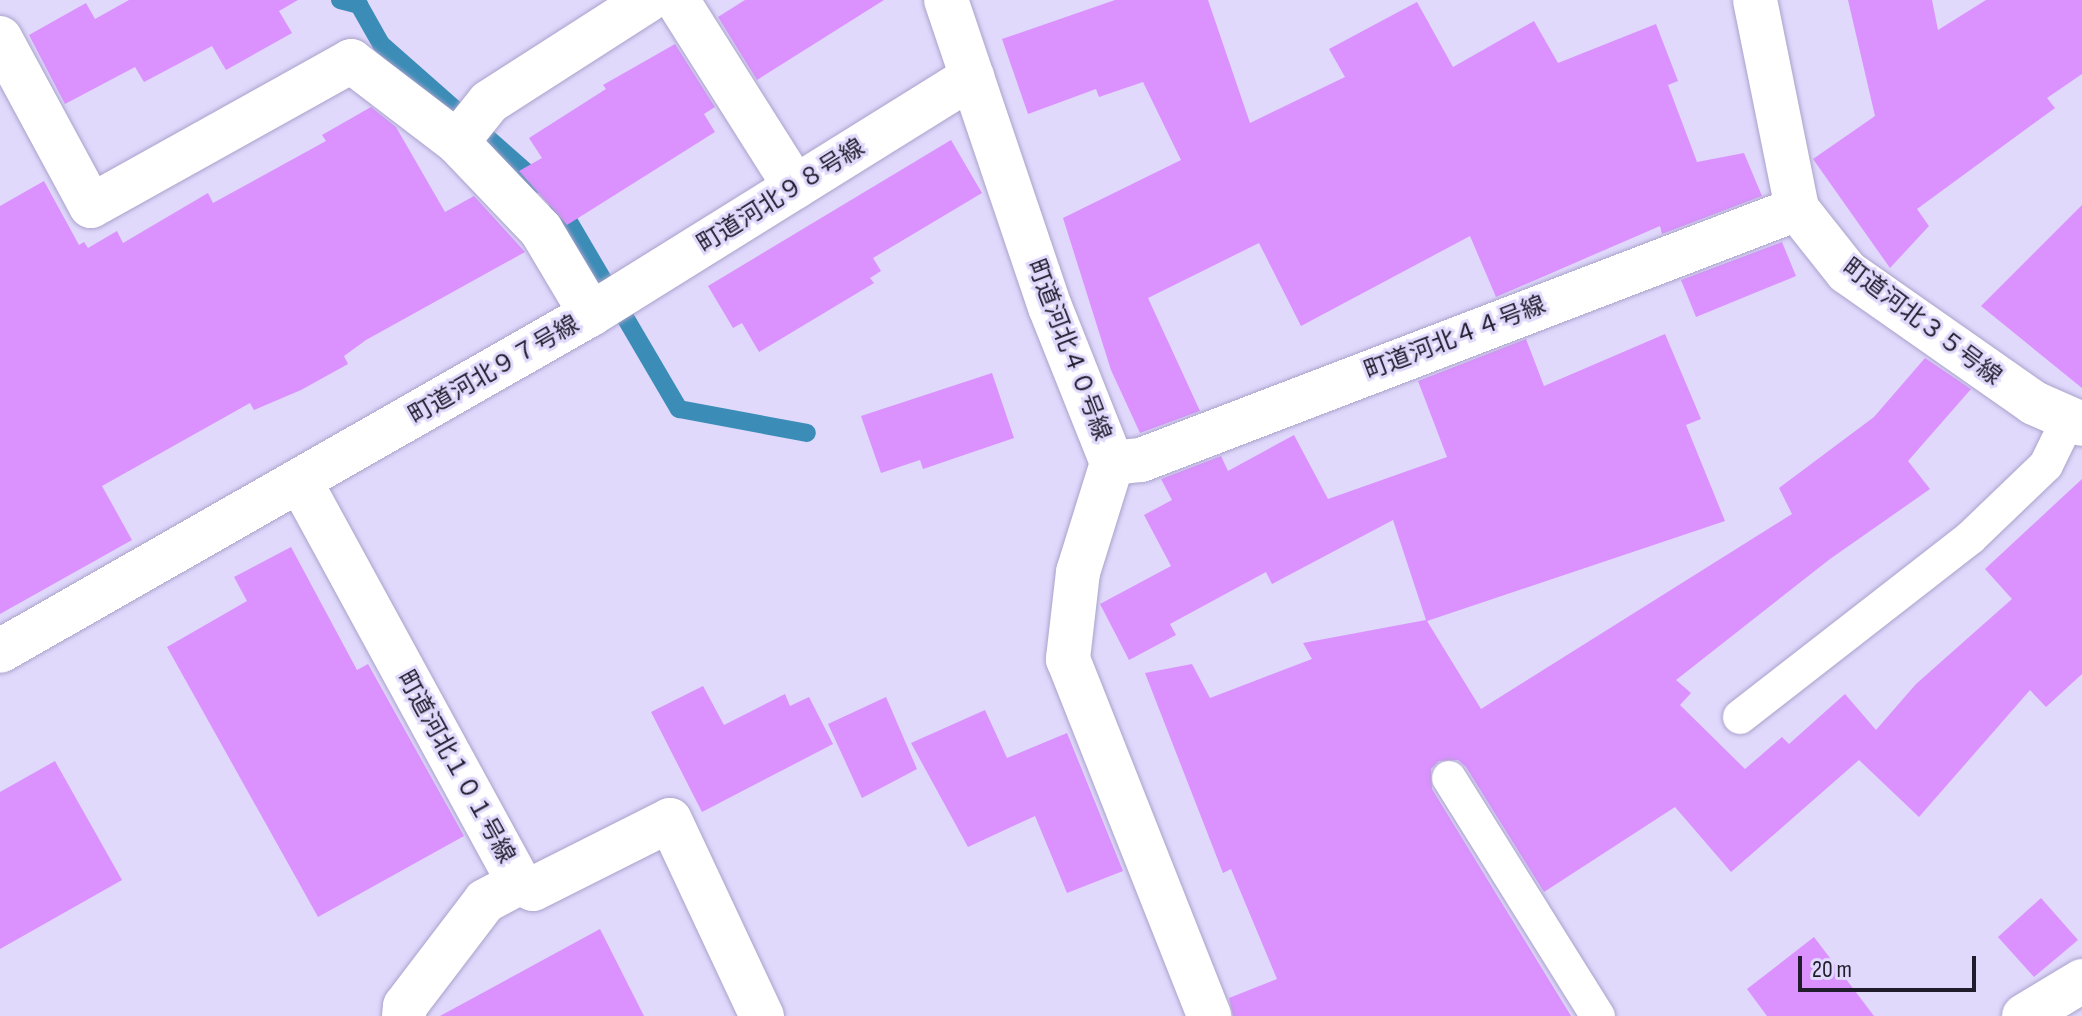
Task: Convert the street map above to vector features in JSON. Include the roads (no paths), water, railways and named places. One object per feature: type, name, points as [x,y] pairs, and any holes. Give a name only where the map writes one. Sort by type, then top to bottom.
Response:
[{"type":"street","points":[[457,142],[489,102],[648,0]]},
{"type":"street","points":[[677,0],[795,187]]},
{"type":"street","name":"町道河北４０号線","points":[[946,0],[1050,307],[1112,463],[1078,572],[1068,659],[1209,1016]]},
{"type":"street","name":"町道河北３５号線","points":[[1755,0],[1797,209],[1847,272],[2034,403],[2076,421]]},
{"type":"street","name":"町道河北９７号線","points":[[0,38],[91,206],[351,61],[457,142],[541,230],[591,314],[0,651]]},
{"type":"street","name":"町道河北９８号線","points":[[591,314],[972,77]]},
{"type":"street","name":"町道河北４４号線","points":[[1112,463],[1141,460],[1773,214],[1797,209]]},
{"type":"street","name":"町道河北１０１号線","points":[[300,481],[519,883],[533,889],[670,820],[762,1016]]},
{"type":"street","points":[[404,1016],[405,1006],[485,901],[519,883]]},
{"type":"street","points":[[2024,1016],[2082,981]]},
{"type":"lane","points":[[1740,717],[1970,538],[2046,465],[2076,421]]},
{"type":"lane","points":[[1449,778],[1598,1016]]},
{"type":"waterway","points":[[340,0],[359,5],[381,44],[540,184]]},
{"type":"waterway","points":[[558,203],[679,409],[807,433]]}]
